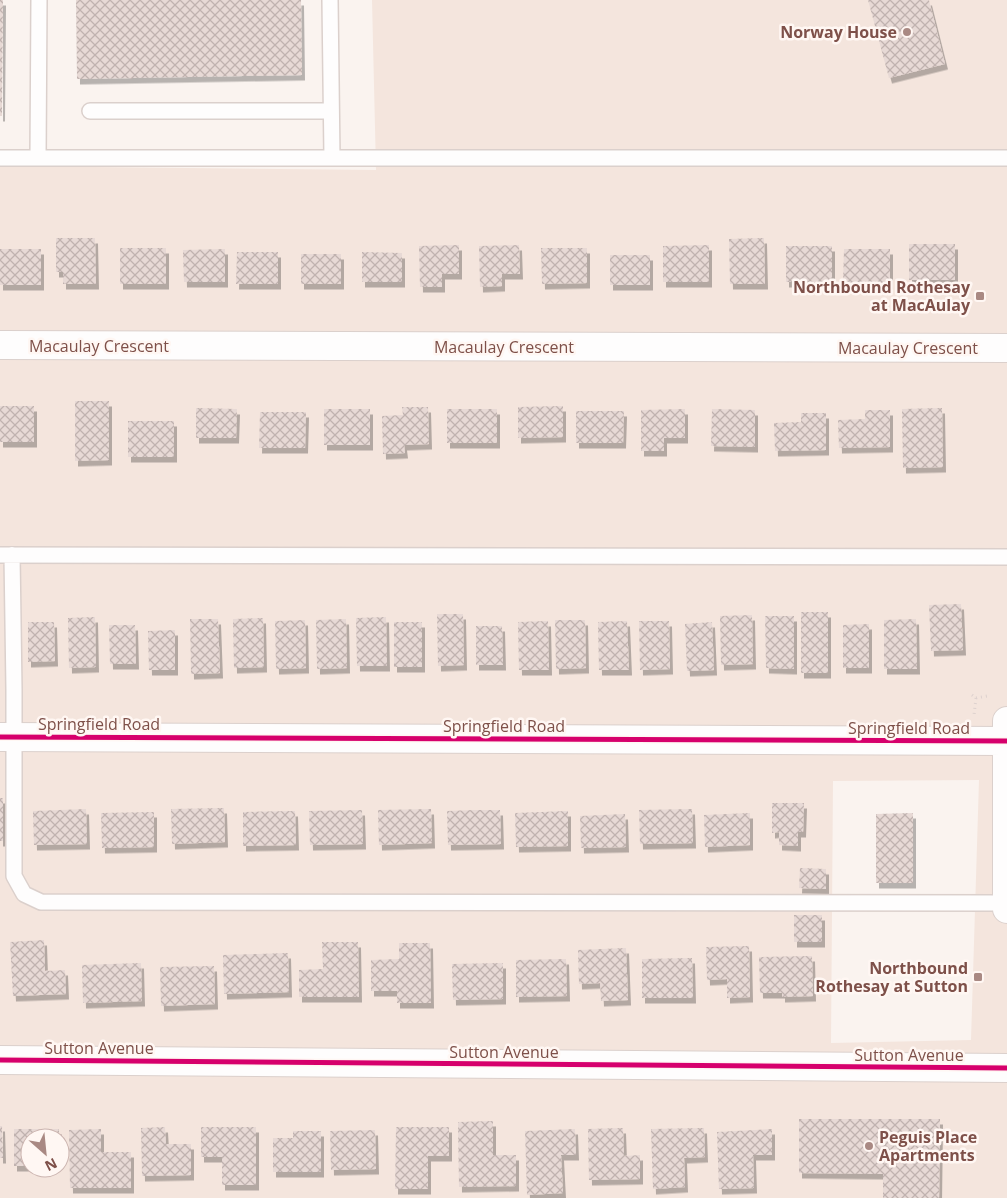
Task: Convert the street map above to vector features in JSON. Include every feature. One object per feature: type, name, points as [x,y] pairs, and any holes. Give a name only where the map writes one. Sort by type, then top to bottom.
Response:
[{"type":"street","name":"Macaulay Crescent","points":[[0,345],[1007,348]]},
{"type":"street","points":[[1007,721],[1007,909]]},
{"type":"street","name":"Springfield Road","points":[[7,737],[1007,740]]},
{"type":"street","name":"Sutton Avenue","points":[[0,1060],[1007,1068]]},
{"type":"lane","points":[[38,158],[39,0]]},
{"type":"lane","points":[[330,0],[332,158]]},
{"type":"lane","points":[[90,111],[331,111]]},
{"type":"lane","points":[[0,158],[1007,158]]},
{"type":"lane","points":[[1007,557],[6,555],[7,737],[14,876],[24,894],[41,902],[1007,903]]},
{"type":"path","points":[[972,695],[976,698],[987,696]]},
{"type":"path","points":[[974,715],[976,698]]},
{"type":"shaded area","points":[[372,0],[1007,0],[1007,1198],[0,1198],[0,166],[376,170]],"holes":[[[979,780],[971,1040],[831,1043],[833,781]]]},
{"type":"building","points":[[0,0],[3,0],[2,116],[0,116]]},
{"type":"building","points":[[76,0],[301,0],[302,75],[77,79]]},
{"type":"building","name":"Norway House","points":[[868,0],[929,0],[945,64],[889,78]]},
{"type":"building","points":[[56,238],[95,238],[96,284],[63,284],[63,272],[56,272]]},
{"type":"building","points":[[764,238],[765,284],[730,284],[729,239]]},
{"type":"building","points":[[909,244],[955,244],[955,280],[909,280]]},
{"type":"building","points":[[459,245],[459,274],[442,274],[442,287],[420,287],[419,246]]},
{"type":"building","points":[[519,245],[520,274],[502,274],[502,286],[480,287],[479,246]]},
{"type":"building","points":[[709,245],[709,282],[663,282],[663,246]]},
{"type":"building","points":[[786,246],[832,246],[832,282],[786,282]]},
{"type":"building","points":[[120,248],[166,248],[166,284],[120,284]]},
{"type":"building","points":[[541,248],[587,248],[587,283],[542,284]]},
{"type":"building","points":[[0,249],[41,249],[41,285],[0,285]]},
{"type":"building","points":[[225,249],[225,282],[184,282],[183,250]]},
{"type":"building","points":[[844,249],[890,249],[890,284],[843,285]]},
{"type":"building","points":[[237,252],[278,252],[278,284],[236,284]]},
{"type":"building","points":[[362,252],[402,253],[402,282],[362,282]]},
{"type":"building","points":[[301,254],[341,254],[341,284],[301,284]]},
{"type":"building","points":[[610,255],[650,255],[650,285],[610,285]]},
{"type":"building","points":[[75,401],[109,401],[109,460],[75,461]]},
{"type":"building","points":[[0,406],[34,406],[34,442],[0,442]]},
{"type":"building","points":[[563,406],[563,437],[518,438],[518,407]]},
{"type":"building","points":[[402,407],[428,407],[429,444],[404,445],[405,453],[383,454],[382,416],[403,415]]},
{"type":"building","points":[[196,408],[237,409],[236,438],[196,438]]},
{"type":"building","points":[[942,408],[943,467],[903,468],[902,409]]},
{"type":"building","points":[[324,409],[370,409],[370,445],[324,445]]},
{"type":"building","points":[[447,409],[497,409],[497,443],[447,443]]},
{"type":"building","points":[[685,409],[685,438],[664,438],[664,451],[641,451],[641,410]]},
{"type":"building","points":[[712,409],[755,410],[755,447],[711,446]]},
{"type":"building","points":[[865,410],[890,410],[890,447],[839,448],[838,420],[865,419]]},
{"type":"building","points":[[576,411],[624,411],[623,443],[576,443]]},
{"type":"building","points":[[260,412],[306,412],[305,448],[259,448]]},
{"type":"building","points":[[801,413],[826,413],[826,450],[775,451],[774,423],[801,422]]},
{"type":"building","points":[[128,421],[174,421],[174,457],[128,457]]},
{"type":"building","points":[[961,604],[963,650],[931,651],[929,605]]},
{"type":"building","points":[[801,612],[828,612],[828,673],[801,673]]},
{"type":"building","points":[[437,614],[463,614],[464,665],[438,666]]},
{"type":"building","points":[[752,615],[753,664],[721,665],[720,616]]},
{"type":"building","points":[[765,616],[794,616],[794,669],[766,668]]},
{"type":"building","points":[[95,617],[96,667],[69,668],[68,618]]},
{"type":"building","points":[[386,617],[387,666],[357,666],[356,618]]},
{"type":"building","points":[[263,618],[264,667],[234,668],[233,619]]},
{"type":"building","points":[[190,619],[218,619],[220,673],[191,674]]},
{"type":"building","points":[[346,619],[347,668],[317,669],[316,620]]},
{"type":"building","points":[[916,619],[917,669],[884,669],[884,620]]},
{"type":"building","points":[[305,620],[306,668],[276,669],[275,621]]},
{"type":"building","points":[[555,620],[585,620],[586,668],[556,669]]},
{"type":"building","points":[[548,621],[549,670],[519,670],[518,622]]},
{"type":"building","points":[[627,621],[629,670],[599,670],[598,622]]},
{"type":"building","points":[[639,621],[669,621],[670,669],[640,670]]},
{"type":"building","points":[[28,622],[54,622],[55,661],[28,662]]},
{"type":"building","points":[[394,622],[422,622],[422,667],[394,667]]},
{"type":"building","points":[[712,622],[714,670],[687,671],[685,624]]},
{"type":"building","points":[[869,624],[869,668],[843,668],[843,625]]},
{"type":"building","points":[[109,625],[135,625],[136,664],[110,664]]},
{"type":"building","points":[[476,626],[502,626],[503,665],[476,665]]},
{"type":"building","points":[[175,630],[175,670],[149,670],[148,631]]},
{"type":"building","points":[[0,798],[3,798],[3,841],[0,841]]},
{"type":"building","points":[[772,803],[804,803],[803,832],[798,832],[798,846],[779,845],[779,832],[772,833]]},
{"type":"building","points":[[224,808],[225,842],[172,844],[171,809]]},
{"type":"building","points":[[86,809],[87,844],[34,845],[33,811]]},
{"type":"building","points":[[431,809],[432,843],[379,845],[378,810]]},
{"type":"building","points":[[692,809],[693,843],[640,844],[639,810]]},
{"type":"building","points":[[362,810],[363,844],[310,845],[309,811]]},
{"type":"building","points":[[500,810],[501,844],[448,845],[447,811]]},
{"type":"building","points":[[295,811],[296,845],[243,846],[243,812]]},
{"type":"building","points":[[568,811],[568,846],[516,847],[515,813]]},
{"type":"building","points":[[154,812],[154,847],[102,848],[101,813]]},
{"type":"building","points":[[750,813],[750,845],[705,847],[704,815]]},
{"type":"building","points":[[913,813],[913,883],[876,883],[876,814]]},
{"type":"building","points":[[625,814],[626,847],[581,848],[580,816]]},
{"type":"building","points":[[800,868],[826,869],[826,889],[799,888]]},
{"type":"building","points":[[794,915],[822,915],[822,942],[794,942]]},
{"type":"building","points":[[44,940],[45,971],[65,970],[66,994],[13,996],[10,942]]},
{"type":"building","points":[[322,942],[358,942],[359,997],[299,997],[299,970],[323,969]]},
{"type":"building","points":[[399,943],[430,943],[431,1003],[397,1003],[397,991],[371,991],[371,960],[399,959]]},
{"type":"building","points":[[749,946],[750,997],[727,998],[727,979],[707,980],[706,947]]},
{"type":"building","points":[[626,948],[628,1000],[601,1001],[600,983],[579,984],[578,950]]},
{"type":"building","points":[[288,953],[289,992],[224,994],[223,955]]},
{"type":"building","points":[[812,956],[813,996],[782,997],[782,993],[760,993],[759,957]]},
{"type":"building","points":[[692,958],[693,998],[642,998],[642,959]]},
{"type":"building","points":[[566,959],[567,996],[516,997],[516,960]]},
{"type":"building","points":[[141,963],[142,1001],[83,1003],[82,965]]},
{"type":"building","points":[[503,963],[503,999],[453,1000],[452,964]]},
{"type":"building","points":[[214,966],[215,1004],[161,1006],[160,967]]},
{"type":"building","name":"Peguis Place Apartments","points":[[799,1119],[940,1119],[939,1198],[883,1198],[883,1174],[799,1173]]},
{"type":"building","points":[[493,1121],[493,1155],[516,1155],[516,1186],[459,1187],[458,1122]]},
{"type":"building","points":[[0,1126],[2,1126],[3,1158],[0,1158]]},
{"type":"building","points":[[165,1127],[166,1144],[191,1144],[191,1175],[142,1176],[141,1128]]},
{"type":"building","points":[[201,1127],[256,1127],[256,1185],[222,1185],[222,1157],[201,1157]]},
{"type":"building","points":[[396,1127],[449,1127],[449,1156],[428,1156],[428,1189],[395,1189]]},
{"type":"building","points":[[623,1128],[624,1156],[640,1155],[640,1179],[589,1180],[588,1129]]},
{"type":"building","points":[[704,1128],[705,1157],[684,1158],[685,1187],[653,1189],[651,1129]]},
{"type":"building","points":[[14,1129],[20,1129],[20,1166],[14,1166]]},
{"type":"building","points":[[101,1129],[101,1152],[131,1152],[131,1188],[70,1188],[70,1130]]},
{"type":"building","points":[[575,1129],[576,1155],[561,1155],[563,1193],[527,1195],[525,1131]]},
{"type":"building","points":[[772,1129],[772,1155],[753,1155],[754,1188],[719,1189],[717,1132]]},
{"type":"building","points":[[375,1130],[376,1169],[331,1170],[330,1131]]},
{"type":"building","points":[[293,1131],[321,1131],[321,1172],[273,1172],[273,1138],[293,1138]]},
{"type":"cycle path","points":[[0,737],[1007,741]]},
{"type":"cycle path","points":[[0,1060],[1007,1068]]},
{"type":"place","name":"Norway House","points":[[907,32]]},
{"type":"place","name":"Northbound Rothesay at MacAulay","points":[[980,296]]},
{"type":"place","name":"Northbound Rothesay at Sutton","points":[[978,977]]},
{"type":"place","name":"Peguis Place Apartments","points":[[869,1146]]}]
